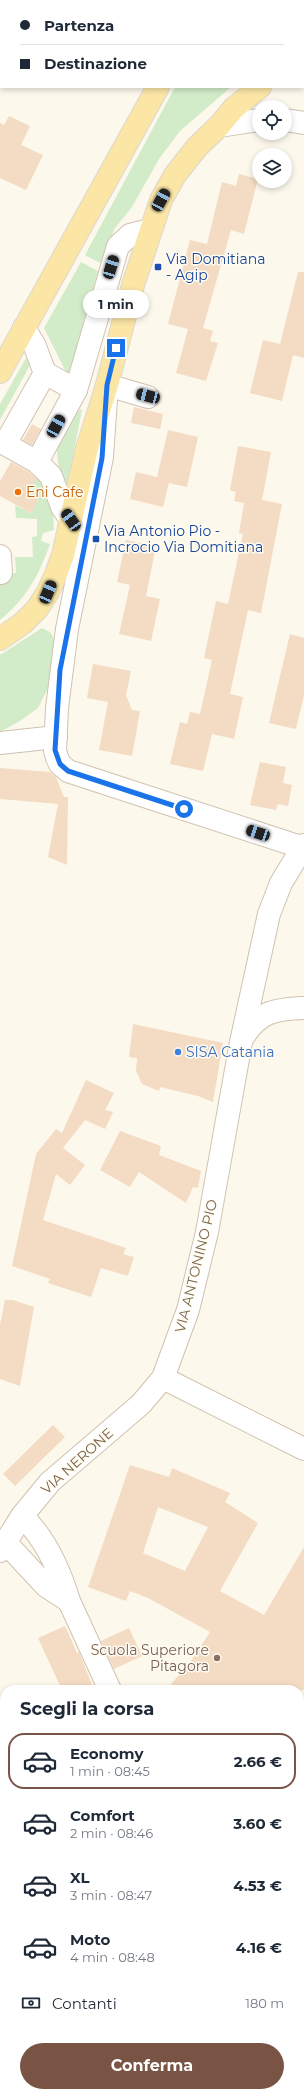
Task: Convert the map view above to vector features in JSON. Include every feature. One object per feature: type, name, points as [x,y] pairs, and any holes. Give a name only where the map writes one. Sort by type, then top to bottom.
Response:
[{"type":"main road","points":[[0,372],[157,88]]},
{"type":"main road","points":[[0,639],[23,623],[48,592],[63,555],[86,452],[107,385],[133,285],[161,200],[175,175],[197,147],[219,126],[234,108],[259,88]]},
{"type":"street","points":[[219,126],[252,121]]},
{"type":"street","points":[[292,121],[304,123]]},
{"type":"street","points":[[37,462],[76,390],[118,246],[130,235],[150,230]]},
{"type":"street","points":[[24,328],[34,344],[44,373],[76,390]]},
{"type":"street","points":[[44,373],[2,447],[37,462],[51,476],[62,507],[71,520]]},
{"type":"street","points":[[148,396],[107,385],[102,458],[60,670],[56,737],[57,758],[60,764],[68,771],[303,847]]},
{"type":"street","points":[[0,743],[56,737]]},
{"type":"street","name":"VIA ANTONINO PIO","points":[[162,1378],[188,1310],[207,1232],[240,1042],[242,998],[256,971],[269,914],[281,883],[303,847]]},
{"type":"street","points":[[281,883],[304,873]]},
{"type":"street","name":"VIA ANTONINO PIO","points":[[256,971],[258,990],[263,1000],[273,1005],[295,1009]]},
{"type":"street","name":"VIA ANTONINO PIO","points":[[240,1042],[250,1026],[259,1018],[272,1011],[295,1009]]},
{"type":"street","points":[[162,1378],[304,1450]]},
{"type":"street","name":"VIA NERONE","points":[[3,1546],[22,1516],[50,1482],[141,1404],[162,1378]]},
{"type":"street","points":[[22,1516],[34,1528],[63,1579],[69,1601],[108,1685]]},
{"type":"street","points":[[3,1546],[46,1586],[69,1601]]},
{"type":"green space","points":[[174,88],[230,88],[180,131],[159,159],[132,207],[115,228],[100,263],[85,255]]},
{"type":"green space","points":[[81,262],[98,271],[69,373],[66,372],[44,328]]},
{"type":"green space","points":[[26,358],[30,365],[0,420],[0,404]]},
{"type":"green space","points":[[80,409],[82,410],[66,492],[57,456],[58,448],[64,432]]},
{"type":"green space","points":[[36,478],[43,482],[53,513],[54,530],[43,533],[41,541],[50,544],[31,586],[17,604],[0,620],[0,574],[16,573],[15,557],[33,557],[32,537],[37,536],[37,519],[16,518],[15,505],[31,513],[41,494],[30,489]]},
{"type":"green space","points":[[42,628],[50,632],[55,640],[51,682],[38,708],[20,721],[0,732],[0,655]]},
{"type":"building","points":[[9,116],[30,126],[21,145],[43,155],[26,190],[0,178],[0,123],[4,125]]},
{"type":"building","points":[[239,174],[252,177],[252,188],[256,188],[244,234],[231,230],[203,328],[213,331],[210,341],[218,343],[206,381],[176,373],[188,329],[168,324],[190,240],[207,244],[222,182],[236,186]]},
{"type":"building","points":[[298,272],[304,272],[304,358],[293,355],[282,401],[250,393],[263,340],[280,344]]},
{"type":"building","points":[[134,407],[163,414],[160,429],[131,423]]},
{"type":"building","points":[[32,424],[41,429],[32,445],[23,440]]},
{"type":"building","points":[[168,430],[198,437],[187,487],[169,483],[163,507],[130,499],[136,472],[157,477]]},
{"type":"building","points":[[238,446],[271,452],[262,500],[282,504],[261,613],[248,610],[230,694],[243,697],[234,739],[212,734],[203,771],[170,764],[180,722],[187,724],[190,712],[200,714],[212,660],[204,658],[216,601],[228,604],[243,534],[239,533],[244,503],[234,501],[236,492],[230,490]]},
{"type":"building","name":"Eni Cafe","points":[[11,462],[29,472],[36,478],[30,489],[41,494],[31,513],[0,496],[0,481]]},
{"type":"building","points":[[126,540],[156,546],[146,596],[160,599],[151,641],[119,634],[130,585],[117,582]]},
{"type":"building","points":[[290,634],[304,638],[304,695],[296,729],[269,723]]},
{"type":"building","points":[[93,664],[131,671],[126,695],[132,710],[140,711],[132,756],[99,750],[108,702],[87,698]]},
{"type":"building","points":[[260,762],[286,767],[283,783],[292,785],[288,806],[278,804],[276,810],[250,805]]},
{"type":"building","points":[[0,768],[50,772],[56,777],[64,797],[68,797],[67,865],[48,857],[58,804],[0,799]]},
{"type":"building","points":[[133,1024],[223,1043],[213,1102],[198,1096],[160,1087],[159,1091],[142,1084],[136,1071],[137,1058],[129,1057]]},
{"type":"building","points":[[86,1080],[114,1093],[105,1110],[113,1112],[105,1129],[85,1120],[63,1148],[85,1165],[70,1185],[56,1174],[43,1220],[126,1248],[123,1254],[134,1257],[128,1276],[101,1268],[91,1297],[48,1283],[50,1279],[12,1266],[36,1154],[56,1129],[62,1133]]},
{"type":"building","points":[[120,1131],[161,1146],[159,1155],[201,1171],[198,1188],[193,1187],[186,1203],[139,1172],[130,1187],[100,1170]]},
{"type":"building","points":[[5,1300],[13,1300],[34,1307],[20,1386],[0,1379],[0,1325]]},
{"type":"building","points":[[53,1425],[65,1437],[15,1486],[3,1474]]},
{"type":"building","points":[[130,1465],[169,1477],[172,1468],[230,1493],[225,1502],[258,1523],[220,1591],[264,1615],[304,1547],[304,1685],[170,1685],[191,1661],[210,1632],[148,1598],[130,1591],[126,1601],[88,1587]],"holes":[[[158,1507],[208,1527],[185,1571],[143,1553]]]},
{"type":"building","points":[[65,1626],[77,1653],[79,1652],[92,1685],[60,1685],[38,1638]]},
{"type":"building","points":[[129,1628],[142,1656],[114,1669],[101,1641]]},
{"type":"place","name":"Via Domitiana - Agip","points":[[158,267]]},
{"type":"place","name":"Eni Cafe","points":[[18,492]]},
{"type":"place","name":"Via Antonio Pio - Incrocio Via Domitiana","points":[[96,539]]},
{"type":"place","name":"SISA Catania","points":[[178,1052]]},
{"type":"place","name":"Scuola Superiore Pitagora","points":[[217,1658]]},
{"type":"route","points":[[116,348],[107,385],[102,458],[60,670],[55,750],[60,764],[68,771],[184,809]]}]
